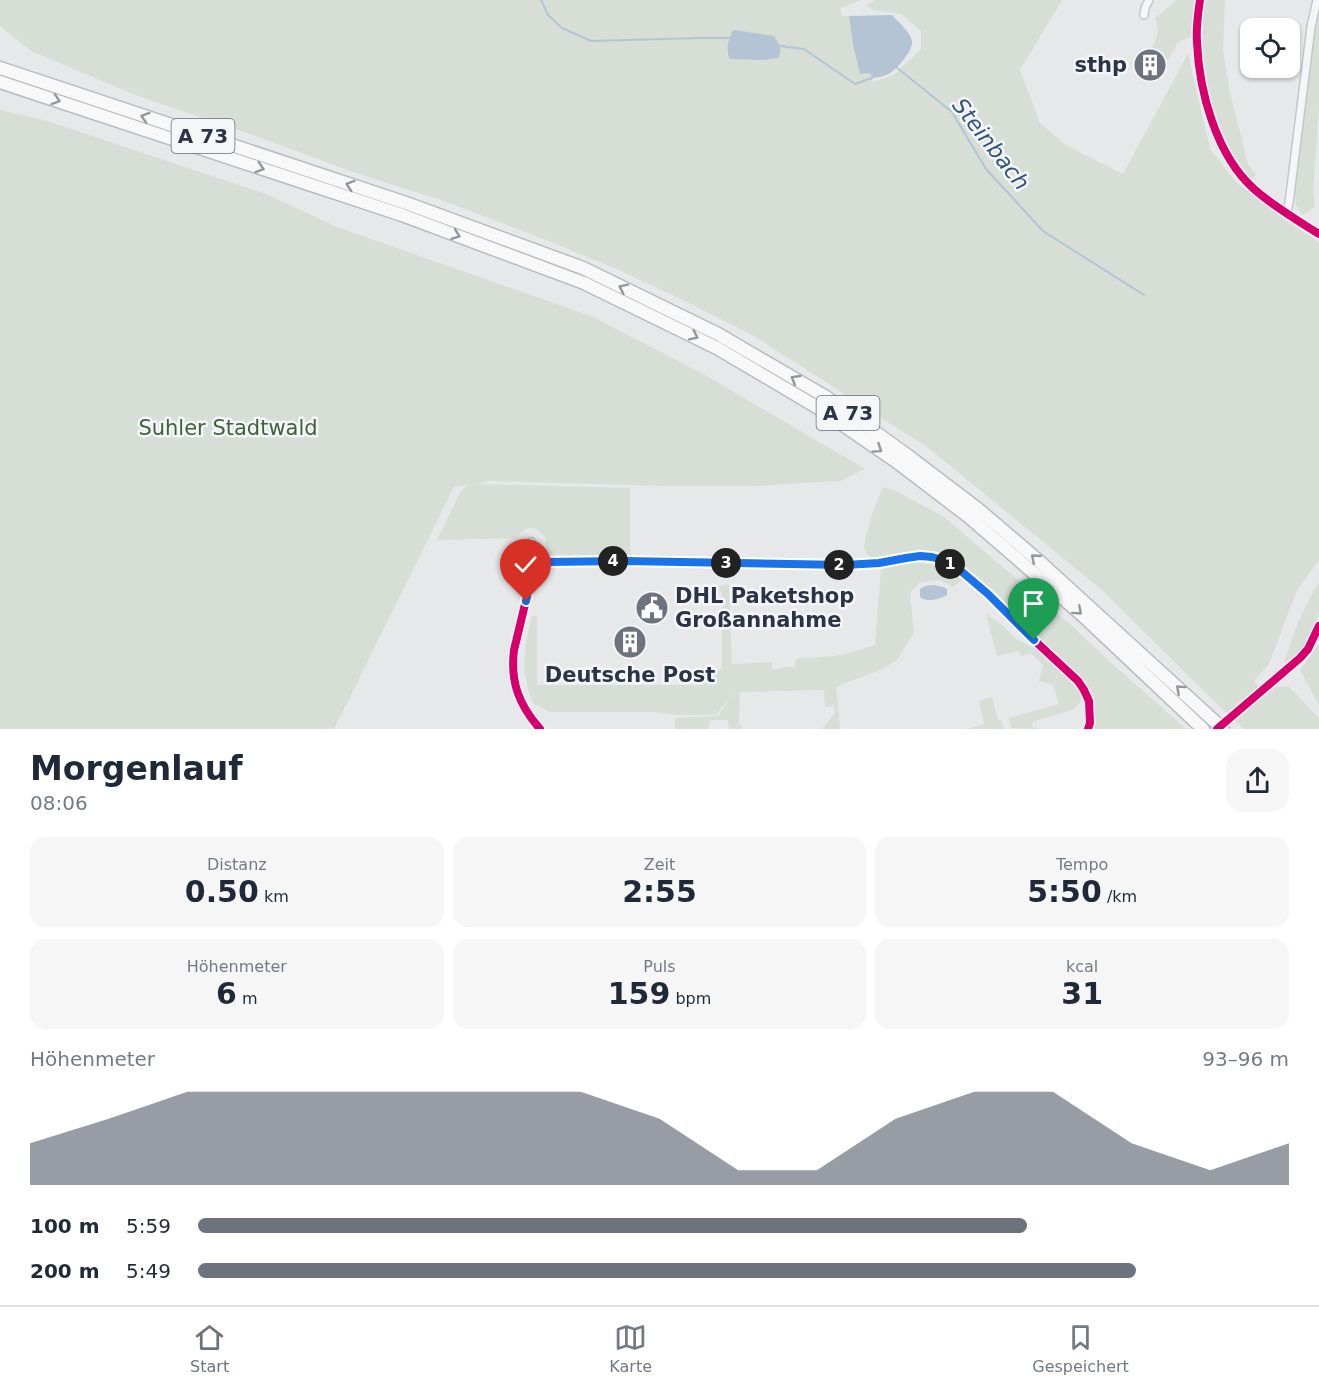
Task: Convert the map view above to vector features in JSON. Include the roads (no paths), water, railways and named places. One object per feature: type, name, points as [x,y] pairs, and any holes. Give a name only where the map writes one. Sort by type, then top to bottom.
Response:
[{"type":"highway","name":"A 73","points":[[0,68],[404,209],[584,283],[717,348],[820,409],[897,462],[987,533],[1081,614],[1203,729]]},
{"type":"highway","name":"A 73","points":[[0,81],[583,268],[718,334],[826,398],[978,508],[1223,729]]},
{"type":"street","points":[[1144,15],[1149,0]]},
{"type":"street","points":[[1200,0],[1197,41],[1202,82],[1213,128],[1231,163],[1253,189],[1286,214],[1319,234]]},
{"type":"street","points":[[1286,214],[1311,27],[1317,0]]},
{"type":"street","points":[[531,542],[541,564]]},
{"type":"street","points":[[540,729],[523,707],[517,693],[512,663],[533,571],[541,564],[553,561],[625,561],[845,565],[879,563],[920,556],[946,561],[961,571],[1078,681],[1089,700],[1088,729]]},
{"type":"street","points":[[1217,729],[1287,670],[1308,649],[1319,626]]},
{"type":"water","points":[[892,15],[910,35],[912,42],[909,51],[894,70],[883,76],[872,78],[870,73],[860,74],[849,16]]},
{"type":"water","points":[[733,30],[774,36],[779,44],[778,58],[730,59],[728,48]]},
{"type":"water","points":[[933,585],[947,589],[947,595],[930,600],[920,597],[920,589]]},
{"type":"waterway","name":"Steinbach","points":[[541,0],[548,15],[562,28],[591,41],[729,38]]},
{"type":"waterway","name":"Steinbach","points":[[780,46],[804,49],[855,84],[872,78]]},
{"type":"waterway","name":"Steinbach","points":[[893,67],[896,67],[952,112],[986,169],[1043,231],[1144,295]]},
{"type":"place","name":"sthp","points":[[1150,65]]},
{"type":"place","name":"DHL Paketshop Großannahme","points":[[652,608]]},
{"type":"place","name":"Deutsche Post","points":[[630,642]]},
{"type":"park label","name":"Suhler Stadtwald","points":[[228,428]]}]
